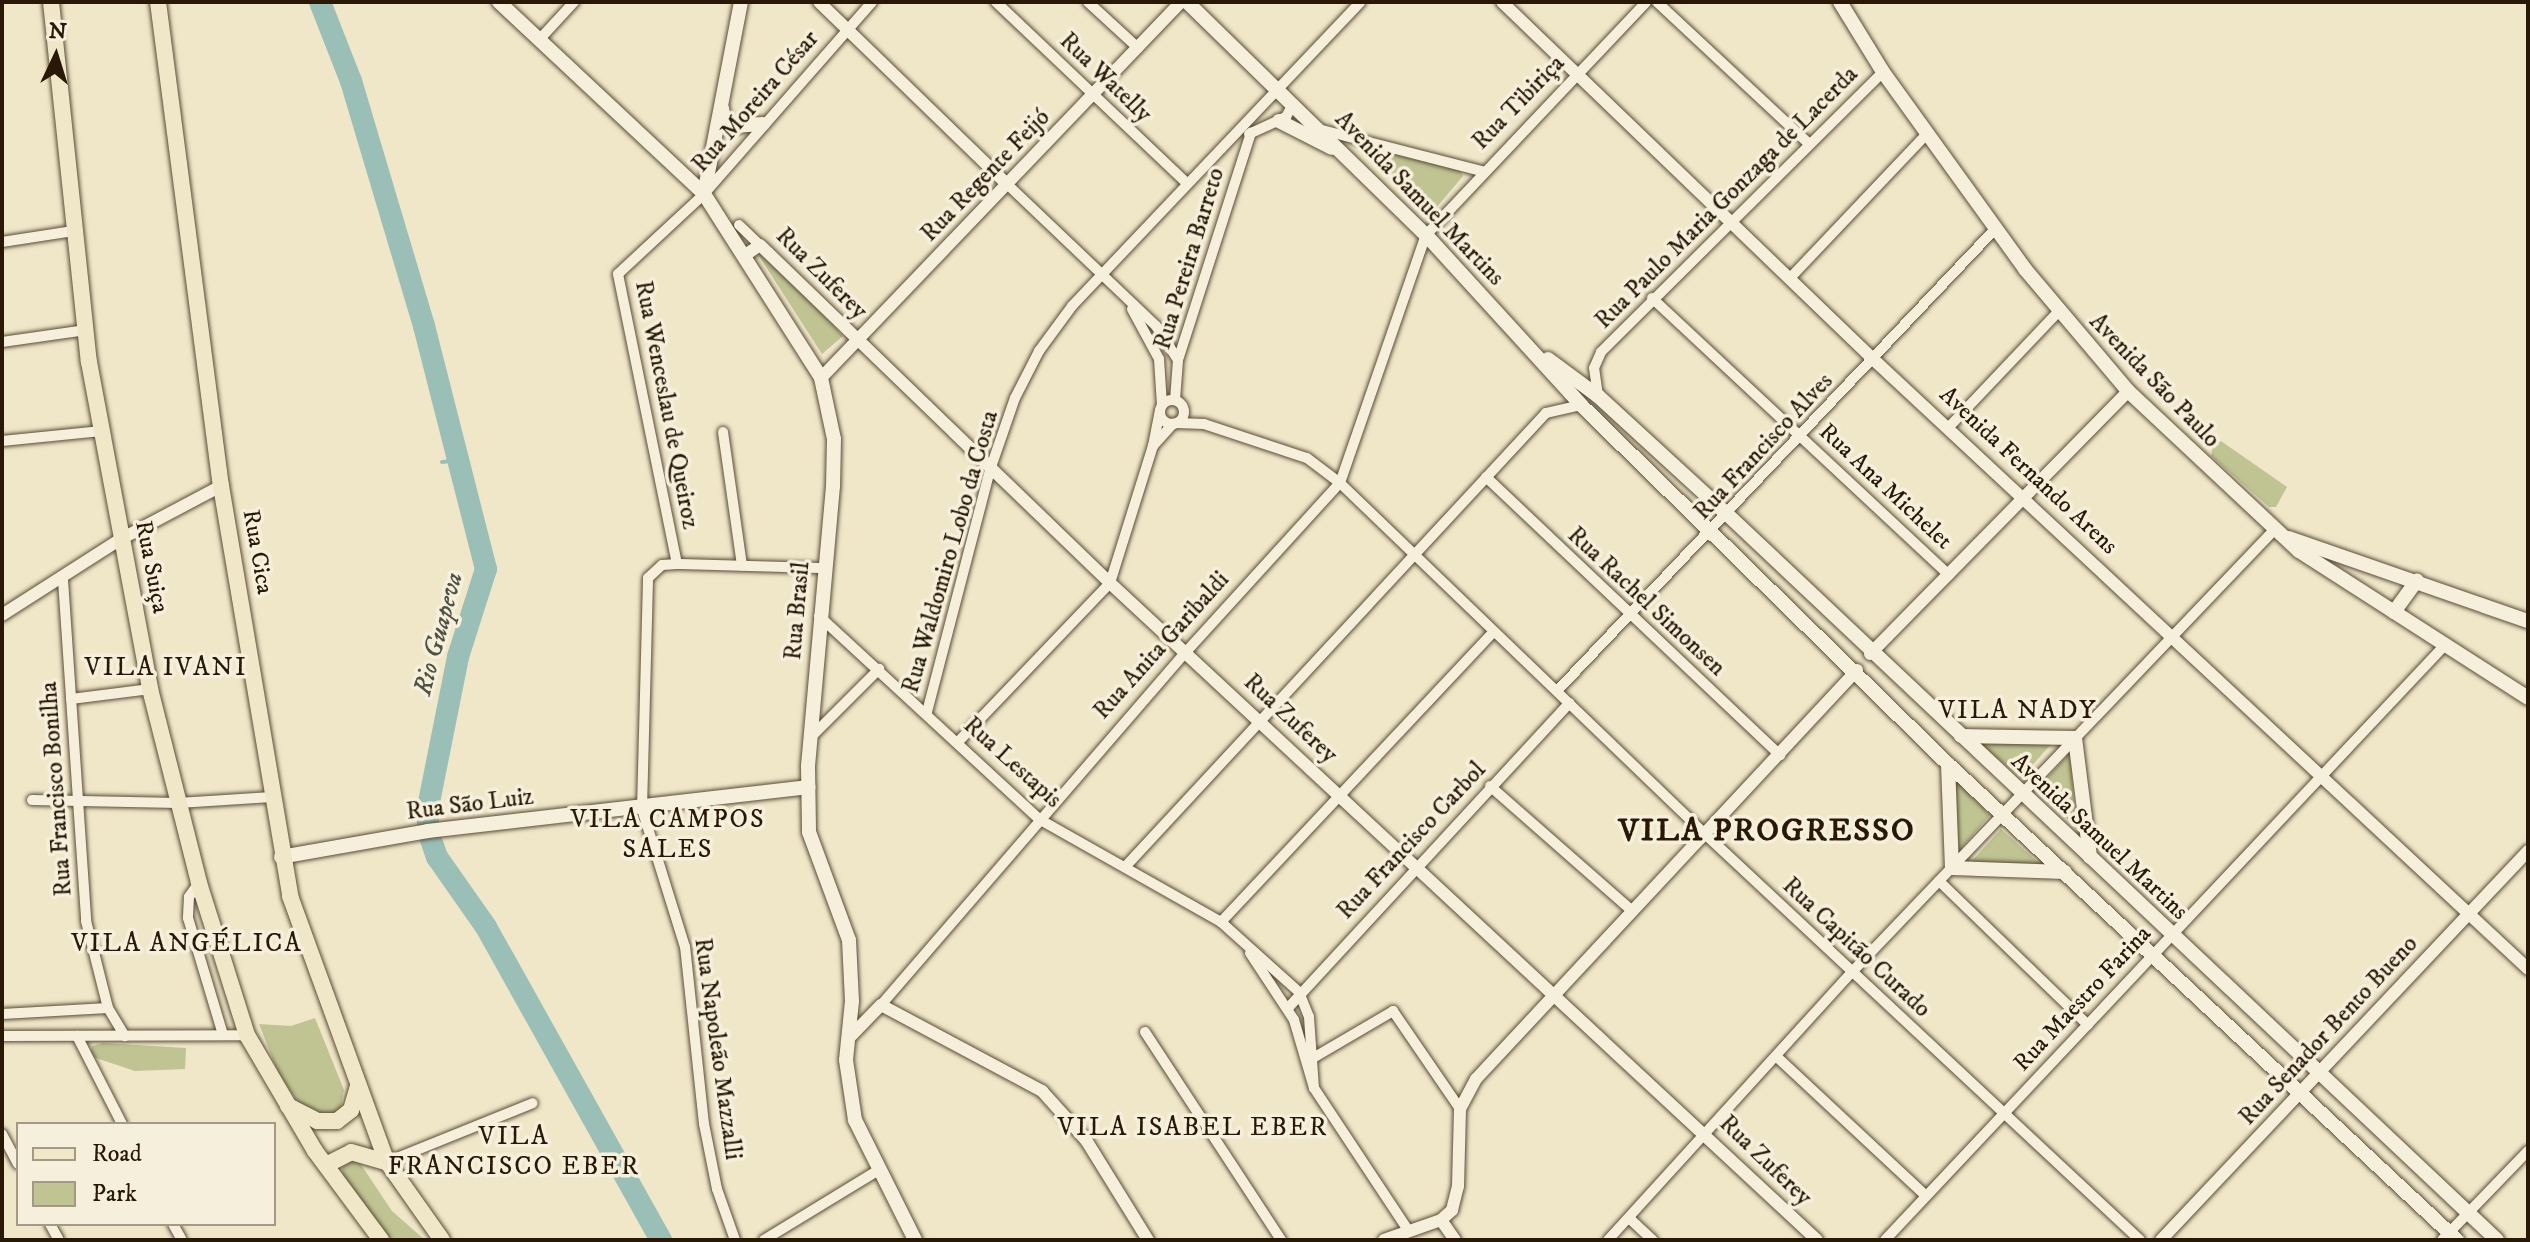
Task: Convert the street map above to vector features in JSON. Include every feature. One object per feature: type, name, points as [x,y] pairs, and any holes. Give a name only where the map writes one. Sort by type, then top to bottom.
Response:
[{"type":"main road","name":"Rua Suiça","points":[[51,2],[73,231],[102,431],[150,689],[199,883],[247,1035],[291,1112],[381,1240]]},
{"type":"main road","name":"Rua Cica","points":[[158,2],[221,486],[281,857],[358,1094],[387,1162],[442,1240]]},
{"type":"main road","points":[[499,2],[704,194]]},
{"type":"main road","points":[[704,194],[741,2]]},
{"type":"main road","name":"Avenida Samuel Martins","points":[[1184,2],[1281,88],[1293,104],[1322,130],[1332,148],[1426,235],[1581,405],[1857,670],[1948,764],[2450,1237]]},
{"type":"main road","name":"Avenida São Paulo","points":[[1840,2],[1926,135],[2058,312],[2128,391],[2289,538],[2299,551],[2443,647],[2528,698]]},
{"type":"main road","points":[[722,103],[724,118],[733,126],[763,124]]},
{"type":"main road","points":[[1276,122],[1332,148]]},
{"type":"main road","name":"Rua Brasil","points":[[704,194],[821,378],[834,439],[810,738],[809,832],[849,940],[852,1001],[848,1039],[855,1120],[877,1171],[915,1240]]},
{"type":"main road","name":"Avenida Samuel Martins","points":[[1525,341],[1598,396],[1728,515],[1870,654],[2497,1240]]},
{"type":"main road","points":[[1581,405],[1598,396]]},
{"type":"main road","points":[[2289,538],[2528,621]]},
{"type":"main road","points":[[2394,612],[2417,580]]},
{"type":"main road","points":[[1961,736],[2075,738],[2090,857]]},
{"type":"main road","points":[[1948,764],[1952,868],[2065,872]]},
{"type":"main road","name":"Rua São Luiz","points":[[281,857],[442,829],[642,809],[808,787]]},
{"type":"main road","points":[[291,1112],[317,1121],[337,1121],[347,1117],[358,1094]]},
{"type":"main road","points":[[326,1165],[351,1152],[387,1162]]},
{"type":"street","points":[[539,40],[574,2]]},
{"type":"street","points":[[819,2],[1100,278],[1156,326],[1178,360]]},
{"type":"street","name":"Rua Moreira César","points":[[704,194],[846,28],[872,2]]},
{"type":"street","name":"Rua Watelly","points":[[996,2],[1187,183]]},
{"type":"street","points":[[1088,2],[1138,48]]},
{"type":"street","name":"Rua Regente Feijó","points":[[821,378],[1184,2]]},
{"type":"street","name":"Rua Waldomiro Lobo da Costa","points":[[927,712],[990,470],[1015,398],[1039,351],[1100,278],[1187,183],[1226,146],[1360,2]]},
{"type":"street","name":"Avenida Fernando Arens","points":[[1502,2],[1792,276],[1873,359],[2175,636],[2528,969]]},
{"type":"street","name":"Rua Tibiriça","points":[[1426,235],[1482,171],[1646,2]]},
{"type":"street","points":[[1657,2],[1807,142]]},
{"type":"street","name":"Rua Paulo Maria Gonzaga de Lacerda","points":[[1598,396],[1594,368],[1601,352],[1730,218],[1883,72]]},
{"type":"street","points":[[1264,103],[1276,122]]},
{"type":"street","name":"Rua Waldomiro Lobo da Costa","points":[[1226,146],[1276,122],[1293,104]]},
{"type":"street","points":[[1322,130],[1482,171]]},
{"type":"street","name":"Rua Pereira Barreto","points":[[1175,423],[1179,403],[1178,360],[1251,132]]},
{"type":"street","points":[[1792,276],[1926,135]]},
{"type":"street","name":"Rua Wenceslau de Queiroz","points":[[677,564],[618,274],[704,194]]},
{"type":"street","name":"Rua Zuferey","points":[[739,225],[1110,583],[1817,1240]]},
{"type":"street","name":"Rua Francisco Alves","points":[[1557,691],[1713,532],[1996,228]]},
{"type":"street","points":[[2,242],[73,231]]},
{"type":"street","name":"Rua Anita Garibaldi","points":[[848,1039],[881,1005],[1186,652],[1340,483],[1426,235]]},
{"type":"street","points":[[744,256],[760,245]]},
{"type":"street","name":"Rua Ana Michelet","points":[[1652,298],[1949,575]]},
{"type":"street","points":[[1128,304],[1159,359],[1162,418],[1175,423],[1204,424]]},
{"type":"street","points":[[1948,428],[2058,312]]},
{"type":"street","points":[[2,342],[86,330]]},
{"type":"street","points":[[1870,654],[2128,391]]},
{"type":"street","points":[[1161,407],[1179,403],[1204,424]]},
{"type":"street","points":[[1125,867],[1546,413],[1581,405]]},
{"type":"street","points":[[958,742],[1110,583],[1153,446],[1161,407]]},
{"type":"street","points":[[1153,446],[1175,423]]},
{"type":"street","name":"Rua Capitão Curado","points":[[1204,424],[1307,458],[1340,483],[1705,834],[2140,1240]]},
{"type":"street","points":[[2,441],[102,431]]},
{"type":"street","points":[[723,432],[742,566]]},
{"type":"street","name":"Rua Rachel Simonsen","points":[[1486,477],[1780,755]]},
{"type":"street","points":[[2,615],[63,580],[121,539],[221,486]]},
{"type":"street","points":[[1608,1240],[1852,972],[2276,528]]},
{"type":"street","points":[[677,564],[823,568]]},
{"type":"street","name":"Rua Napoleão Mazzalli","points":[[677,564],[662,565],[648,578],[642,809],[685,947],[704,1124],[717,1189],[735,1240]]},
{"type":"street","name":"Rua Francisco Bonilha","points":[[63,580],[86,921],[108,1008],[125,1036]]},
{"type":"street","name":"Rua Lestapis","points":[[819,616],[927,712],[1039,819],[1221,922],[1299,992]]},
{"type":"street","points":[[1221,922],[1493,632]]},
{"type":"street","name":"Rua Maestro Farina","points":[[1885,1240],[2443,647]]},
{"type":"street","points":[[810,738],[879,669]]},
{"type":"street","points":[[1384,1240],[1441,1220],[1452,1210],[1458,1186],[1460,1109],[1476,1079],[1857,670]]},
{"type":"street","points":[[71,699],[150,689]]},
{"type":"street","name":"Rua Francisco Carbol","points":[[1288,1008],[1299,992],[1569,703]]},
{"type":"street","points":[[1490,786],[1631,910]]},
{"type":"street","points":[[32,800],[178,803],[272,797]]},
{"type":"street","name":"Rua Senador Bento Bueno","points":[[2161,1240],[2320,1075],[2528,851]]},
{"type":"street","points":[[1939,881],[2088,1025]]},
{"type":"street","points":[[199,883],[189,897],[188,918],[223,1035]]},
{"type":"street","name":"Rua Lestapis","points":[[1239,938],[1288,1008],[1314,1088],[1408,1230]]},
{"type":"street","points":[[1299,992],[1313,1058],[1314,1088]]},
{"type":"street","points":[[881,1005],[1042,1091],[1086,1140],[1148,1240]]},
{"type":"street","points":[[2,1014],[108,1008]]},
{"type":"street","points":[[1313,1058],[1393,1011],[1460,1109]]},
{"type":"street","points":[[1145,1032],[1281,1240]]},
{"type":"street","points":[[2,1036],[247,1035]]},
{"type":"street","points":[[77,1036],[121,1122]]},
{"type":"street","points":[[1777,1057],[1925,1195]]},
{"type":"street","points":[[387,1162],[533,1103]]},
{"type":"street","points":[[2,1134],[16,1160]]},
{"type":"street","points":[[2450,1237],[2468,1213],[2528,1151]]},
{"type":"street","points":[[764,1240],[877,1171]]},
{"type":"street","points":[[1629,1218],[1653,1240]]},
{"type":"street","points":[[1441,1220],[1455,1240]]},
{"type":"green space","points":[[1367,142],[1460,171],[1463,176],[1436,208],[1426,208],[1406,193],[1364,147]]},
{"type":"green space","points":[[766,252],[843,336],[822,354],[759,256]]},
{"type":"green space","points":[[2221,441],[2287,487],[2276,507],[2269,507],[2211,456],[2213,445]]},
{"type":"green space","points":[[1978,742],[2052,743],[2021,778]]},
{"type":"green space","points":[[2070,753],[2076,827],[2036,790]]},
{"type":"green space","points":[[1952,777],[1990,815],[1956,854]]},
{"type":"green space","points":[[2001,829],[2043,867],[1970,863]]},
{"type":"green space","points":[[315,1018],[344,1090],[340,1111],[325,1115],[298,1102],[279,1075],[259,1024],[291,1026]]},
{"type":"green space","points":[[103,1043],[186,1048],[185,1069],[135,1071],[90,1056],[92,1046]]},
{"type":"green space","points":[[350,1159],[360,1163],[392,1211],[425,1240],[391,1240],[342,1178],[343,1166]]},
{"type":"waterway","name":"Rio Guapeva","points":[[320,2],[351,81],[424,326],[486,569],[458,657],[428,807],[428,831],[437,857],[486,927],[661,1240]]},
{"type":"waterway","points":[[442,462],[460,460]]},
{"type":"district","name":"VILA IVANI","points":[[166,668]]},
{"type":"district","name":"VILA NADY","points":[[2018,711]]},
{"type":"district","name":"VILA PROGRESSO","points":[[1767,831]]},
{"type":"district","name":"VILA CAMPOS SALES","points":[[668,835]]},
{"type":"district","name":"VILA ANGÉLICA","points":[[187,944]]},
{"type":"district","name":"VILA ISABEL EBER","points":[[1193,1128]]},
{"type":"district","name":"VILA FRANCISCO EBER","points":[[514,1152]]}]
